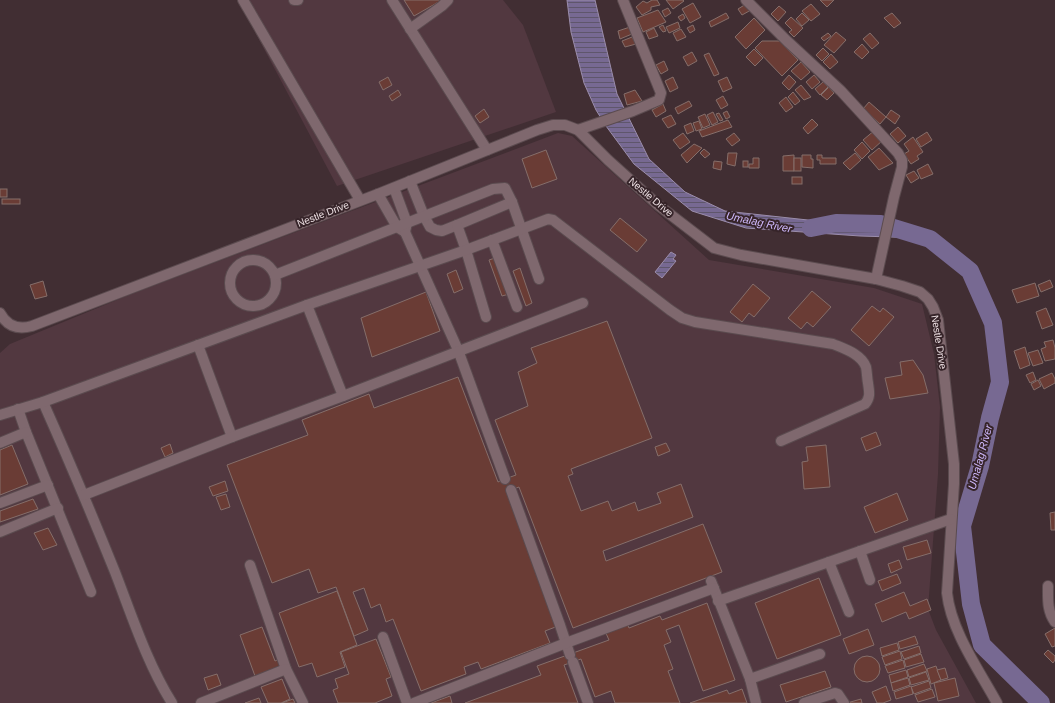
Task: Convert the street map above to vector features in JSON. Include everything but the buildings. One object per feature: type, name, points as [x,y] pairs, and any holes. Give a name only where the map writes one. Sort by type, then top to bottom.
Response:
[{"type":"street","points":[[243,0],[360,200]]},
{"type":"street","points":[[392,0],[487,150]]},
{"type":"street","points":[[410,29],[448,0]]},
{"type":"street","points":[[578,130],[633,111],[659,100],[661,93],[623,0]]},
{"type":"street","points":[[746,0],[787,41],[841,91],[898,153],[902,160],[902,167],[876,279]]},
{"type":"street","name":"Nestle Drive","points":[[0,313],[7,323],[23,328],[32,326],[394,188],[553,125],[565,126],[578,130],[608,160],[658,205],[714,248],[741,255],[876,279],[920,292],[928,299],[938,320],[952,444],[954,484],[948,593],[951,616],[997,703]]},
{"type":"street","points":[[410,181],[424,216],[430,227],[436,230],[442,230],[457,225],[512,202]]},
{"type":"street","points":[[394,188],[403,227],[458,350],[505,479]]},
{"type":"street","points":[[275,275],[403,227],[424,216],[499,188],[505,188],[512,202],[539,279]]},
{"type":"street","points":[[378,194],[403,227]]},
{"type":"street","points":[[0,415],[43,402],[307,305],[466,250],[544,220],[553,220],[682,318],[695,322],[833,344],[848,350],[860,358],[866,367],[869,400],[865,404],[781,441]]},
{"type":"street","points":[[457,225],[486,317]]},
{"type":"street","points":[[492,240],[517,307]]},
{"type":"street","points":[[248,260],[259,260],[269,266],[275,275],[277,286],[273,296],[264,304],[253,307],[242,304],[234,297],[230,286],[231,275],[238,266],[248,260]]},
{"type":"street","points":[[84,495],[583,303]]},
{"type":"street","points":[[307,305],[343,396]]},
{"type":"street","points":[[198,345],[232,437]]},
{"type":"street","points":[[43,402],[84,495],[148,656],[172,703]]},
{"type":"street","points":[[18,409],[91,592]]},
{"type":"street","points":[[0,442],[26,432]]},
{"type":"street","points":[[0,503],[48,485]]},
{"type":"street","points":[[511,490],[588,703]]},
{"type":"street","points":[[0,532],[58,508]]},
{"type":"street","points":[[718,601],[951,519]]},
{"type":"street","points":[[860,551],[870,580]]},
{"type":"street","points":[[829,562],[849,612]]},
{"type":"street","points":[[250,565],[286,669],[303,703]]},
{"type":"street","points":[[414,703],[712,585],[750,679],[756,703]]},
{"type":"street","points":[[1048,586],[1048,606],[1051,616],[1055,622]]},
{"type":"street","points":[[383,637],[407,703]]},
{"type":"street","points":[[750,679],[820,654]]},
{"type":"street","points":[[201,703],[286,669]]},
{"type":"street","points":[[804,703],[835,693],[838,694],[844,703]]},
{"type":"shaded area","points":[[238,0],[503,0],[523,25],[556,112],[337,186]]},
{"type":"shaded area","points":[[558,133],[572,136],[709,260],[874,288],[922,304],[934,354],[940,407],[938,474],[928,609],[936,630],[976,703],[0,703],[0,353],[10,344],[129,295]]},
{"type":"water","points":[[567,0],[595,0],[617,94],[649,159],[685,192],[725,211],[863,226],[922,238],[860,236],[746,228],[692,211],[634,164],[596,110],[584,83],[571,32]]},
{"type":"water","points":[[671,252],[676,255],[673,259],[676,261],[662,278],[655,272]]},
{"type":"waterway","name":"Umalag River","points":[[811,228],[836,223],[881,224],[930,239],[970,271],[993,323],[1000,382],[990,418],[980,466],[962,526],[971,604],[982,645],[1041,703]]}]
